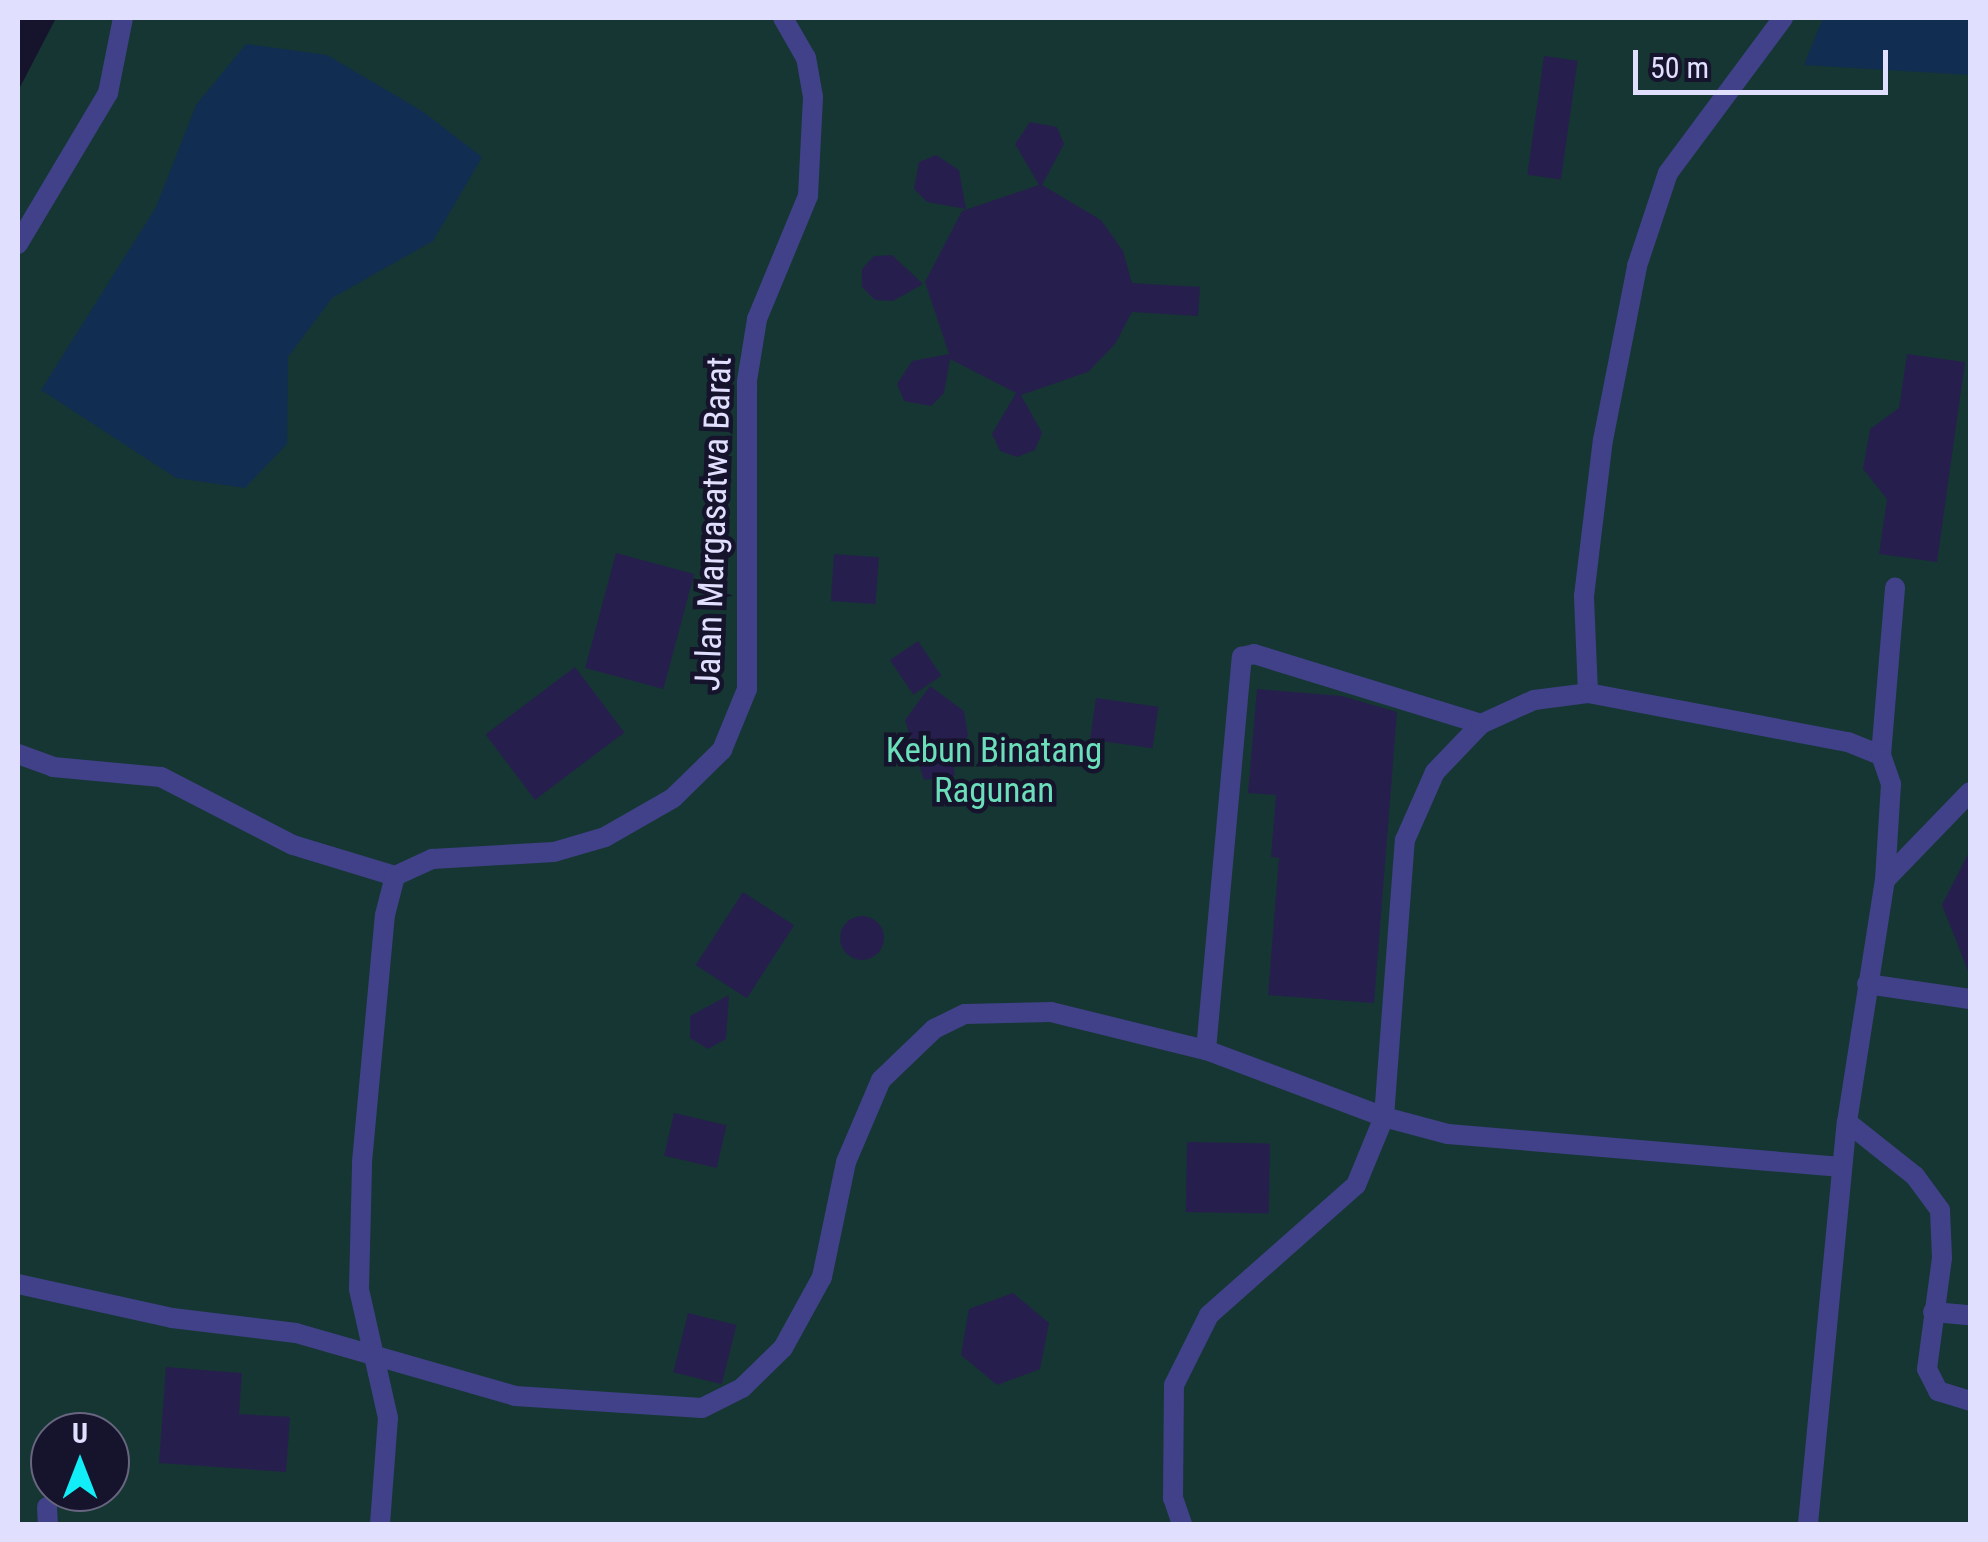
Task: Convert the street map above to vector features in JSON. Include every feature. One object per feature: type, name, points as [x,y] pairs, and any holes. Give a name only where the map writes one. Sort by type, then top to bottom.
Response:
[{"type":"lane","points":[[18,244],[108,94],[123,18]]},
{"type":"lane","name":"Jalan Margasatwa Barat","points":[[395,876],[432,859],[554,852],[605,837],[673,798],[722,750],[747,690],[747,381],[758,318],[808,196],[813,97],[806,58],[782,18]]},
{"type":"lane","points":[[1588,693],[1584,596],[1603,440],[1637,266],[1668,173],[1783,18]]},
{"type":"lane","points":[[1808,1524],[1847,1122],[1885,880],[1891,784],[1881,756],[1895,588]]},
{"type":"lane","points":[[1206,1050],[1242,657],[1254,654],[1481,724]]},
{"type":"lane","points":[[1182,1524],[1172,1498],[1174,1385],[1182,1368],[1209,1315],[1356,1185],[1384,1117],[1404,840],[1435,772],[1481,724],[1534,700],[1588,693],[1684,714],[1790,726],[1881,756]]},
{"type":"lane","points":[[18,754],[53,767],[161,778],[293,845],[395,876],[385,914],[362,1162],[359,1289],[378,1356],[388,1418],[380,1524]]},
{"type":"lane","points":[[1885,880],[1970,793]]},
{"type":"lane","points":[[1866,984],[1970,999]]},
{"type":"lane","points":[[18,1284],[172,1318],[296,1333],[515,1396],[702,1408],[742,1388],[783,1348],[822,1278],[846,1162],[881,1080],[934,1028],[965,1014],[1051,1012],[1206,1050],[1384,1117],[1448,1134],[1551,1146],[1842,1167]]},
{"type":"lane","points":[[1847,1122],[1914,1176],[1940,1210],[1929,1383],[1970,1400]]},
{"type":"lane","points":[[1932,1312],[1970,1315]]},
{"type":"green space","name":"Kebun Binatang Ragunan","points":[[56,18],[1970,18],[1970,1524],[18,1524],[18,91]]},
{"type":"water","points":[[1823,18],[1970,18],[1970,75],[1804,65]]},
{"type":"water","points":[[246,44],[327,55],[422,111],[482,157],[433,241],[332,298],[288,357],[287,444],[245,488],[176,478],[41,390],[156,207],[196,105]]},
{"type":"building","points":[[1544,56],[1578,61],[1561,180],[1527,175]]},
{"type":"building","points":[[1030,122],[1057,127],[1064,144],[1042,185],[1101,220],[1123,251],[1132,283],[1200,287],[1198,316],[1132,312],[1115,344],[1088,372],[1021,395],[1042,433],[1035,450],[1017,457],[1000,451],[992,434],[1016,393],[950,359],[944,393],[931,406],[904,401],[897,384],[912,361],[949,354],[925,282],[962,211],[1039,185],[1015,144]]},
{"type":"building","points":[[936,155],[959,170],[966,209],[927,202],[914,189],[919,162]]},
{"type":"building","points":[[892,255],[923,284],[893,301],[875,300],[862,287],[862,269],[874,256]]},
{"type":"building","points":[[1907,354],[1965,362],[1937,562],[1879,554],[1887,499],[1863,469],[1870,429],[1899,408]]},
{"type":"building","points":[[616,553],[694,574],[663,689],[585,668]]},
{"type":"building","points":[[834,554],[879,557],[876,604],[831,601]]},
{"type":"building","points":[[918,641],[941,676],[913,695],[890,660]]},
{"type":"building","points":[[575,667],[624,732],[535,800],[486,734]]},
{"type":"building","points":[[930,686],[964,711],[968,736],[952,757],[955,776],[924,780],[905,720]]},
{"type":"building","points":[[1257,689],[1342,696],[1397,712],[1374,1003],[1268,995],[1279,858],[1271,857],[1276,795],[1248,793]]},
{"type":"building","points":[[1096,698],[1158,707],[1153,748],[1090,740]]},
{"type":"building","points":[[1970,850],[1970,976],[1942,905]]},
{"type":"building","points":[[743,892],[794,925],[747,998],[696,965]]},
{"type":"building","points":[[862,916],[878,922],[884,938],[878,954],[862,960],[846,954],[840,938],[846,922]]},
{"type":"building","points":[[729,995],[726,1039],[708,1049],[690,1038],[690,1016]]},
{"type":"building","points":[[674,1113],[727,1125],[717,1168],[664,1156]]},
{"type":"building","points":[[1187,1142],[1270,1143],[1269,1213],[1186,1212]]},
{"type":"building","points":[[1013,1293],[1049,1323],[1040,1369],[997,1385],[961,1355],[969,1309]]},
{"type":"building","points":[[688,1313],[737,1325],[722,1384],[673,1372]]},
{"type":"building","points":[[166,1367],[242,1373],[239,1414],[290,1417],[286,1472],[159,1463]]}]
